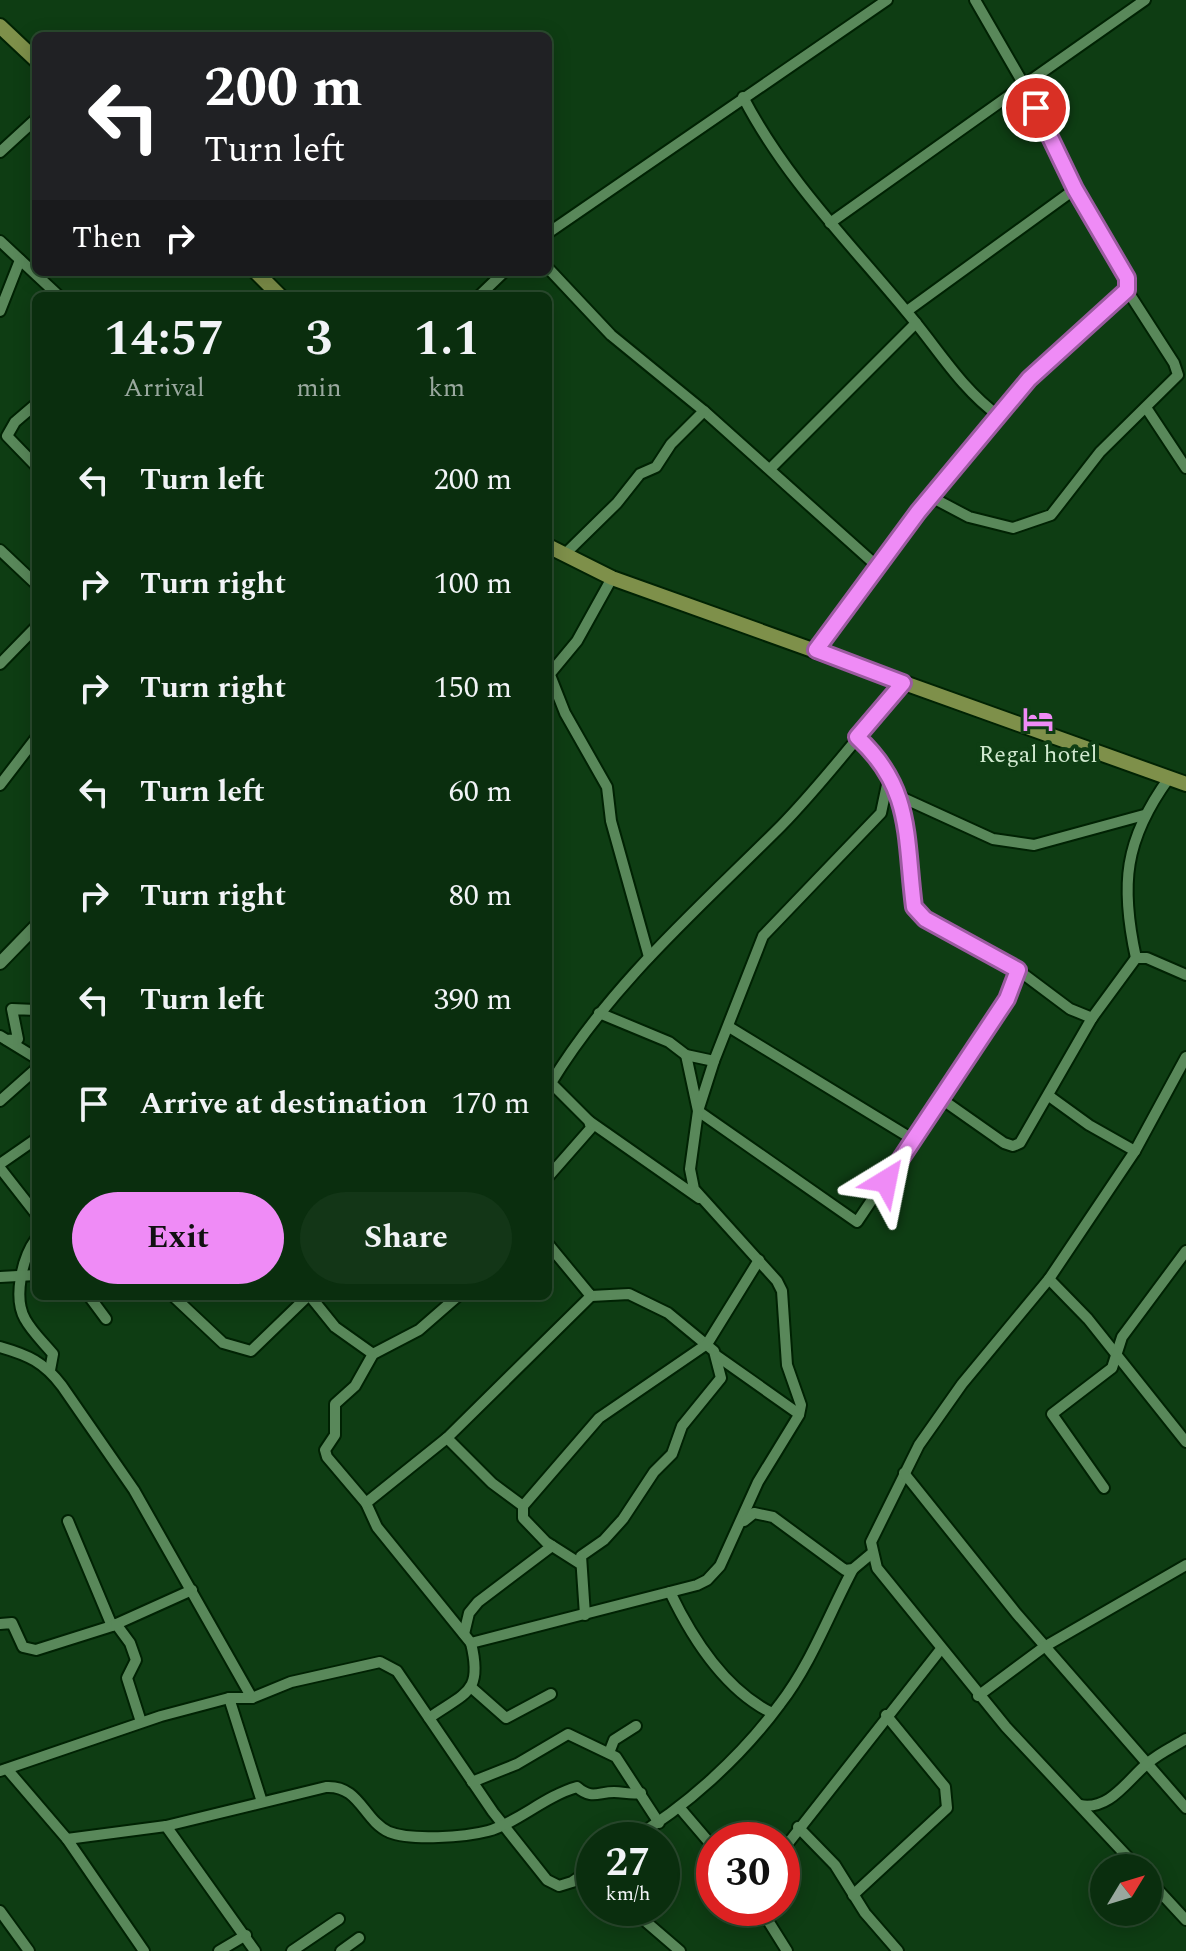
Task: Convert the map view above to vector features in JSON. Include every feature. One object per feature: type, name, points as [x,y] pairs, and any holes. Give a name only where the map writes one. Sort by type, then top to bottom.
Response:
[{"type":"main road","points":[[0,26],[32,56]]},
{"type":"main road","points":[[260,276],[276,292]]},
{"type":"main road","points":[[552,548],[612,578],[1186,784]]},
{"type":"street","points":[[552,230],[887,0]]},
{"type":"street","points":[[931,497],[969,517],[1013,528],[1051,515],[1100,452],[1147,409],[1178,375],[1127,290],[1127,278],[1075,189],[1024,85],[975,0]]},
{"type":"street","points":[[830,223],[1145,0]]},
{"type":"street","points":[[743,97],[762,133],[830,223],[907,311],[975,399],[999,416]]},
{"type":"street","points":[[0,152],[32,123]]},
{"type":"street","points":[[907,311],[1075,189]]},
{"type":"street","points":[[0,241],[32,271]]},
{"type":"street","points":[[0,311],[20,260]]},
{"type":"street","points":[[552,272],[611,335],[704,411],[877,566]]},
{"type":"street","points":[[37,276],[55,292]]},
{"type":"street","points":[[483,292],[500,276]]},
{"type":"street","points":[[816,650],[854,603],[877,566],[999,416],[1051,357],[1127,290]]},
{"type":"street","points":[[770,469],[916,323]]},
{"type":"street","points":[[32,407],[15,422],[7,436],[32,462]]},
{"type":"street","points":[[1147,409],[1186,468]]},
{"type":"street","points":[[564,555],[617,503],[640,474],[656,467],[671,444],[704,411]]},
{"type":"street","points":[[0,550],[32,580]]},
{"type":"street","points":[[552,672],[577,641],[612,578]]},
{"type":"street","points":[[0,664],[32,631]]},
{"type":"street","points":[[552,683],[565,713],[607,787],[611,821],[649,957]]},
{"type":"street","points":[[552,1077],[599,1013],[649,957],[780,826],[903,683]]},
{"type":"street","points":[[857,737],[884,765],[888,780],[901,797],[993,839],[1034,845],[1144,815]]},
{"type":"street","points":[[0,785],[32,743]]},
{"type":"street","points":[[940,1098],[1013,1146],[1025,1137],[1092,1018],[1136,958],[1129,927],[1127,871],[1134,836],[1169,778]]},
{"type":"street","points":[[700,1198],[690,1169],[698,1111],[714,1061],[763,936],[881,813],[888,780]]},
{"type":"street","points":[[901,797],[914,907],[925,919],[1018,970],[1070,1009],[1092,1018]]},
{"type":"street","points":[[0,963],[32,930]]},
{"type":"street","points":[[1136,958],[1147,958],[1186,975]]},
{"type":"street","points":[[686,1055],[698,1111],[857,1222],[1007,999],[1018,970]]},
{"type":"street","points":[[3,1038],[18,1039],[12,1009],[32,1010]]},
{"type":"street","points":[[599,1013],[669,1042],[686,1055],[714,1061]]},
{"type":"street","points":[[729,1027],[914,1140]]},
{"type":"street","points":[[3,1038],[32,1056]]},
{"type":"street","points":[[1125,1854],[978,1696],[877,1568],[871,1554],[871,1542],[904,1473],[962,1384],[1049,1279],[1135,1151],[1186,1057]]},
{"type":"street","points":[[0,1101],[32,1073]]},
{"type":"street","points":[[467,1639],[585,1615],[697,1585],[714,1575],[742,1522],[758,1482],[799,1414],[801,1405],[787,1365],[782,1291],[759,1260],[700,1198],[589,1121],[552,1084]]},
{"type":"street","points":[[1049,1096],[1089,1125],[1135,1151]]},
{"type":"street","points":[[552,1173],[585,1137],[591,1128],[589,1121]]},
{"type":"street","points":[[32,1142],[0,1166],[32,1209]]},
{"type":"street","points":[[552,1249],[591,1296]]},
{"type":"street","points":[[32,1250],[22,1276],[19,1302],[24,1318],[53,1354],[50,1370]]},
{"type":"street","points":[[1104,1488],[1052,1414],[1112,1368],[1122,1337],[1186,1251]]},
{"type":"street","points":[[579,1563],[552,1546],[523,1518],[523,1506],[599,1418],[707,1344],[759,1260]]},
{"type":"street","points":[[0,1277],[32,1275]]},
{"type":"street","points":[[1049,1279],[1116,1354],[1186,1442]]},
{"type":"street","points":[[366,1503],[447,1438],[591,1296],[629,1294],[642,1298],[799,1414]]},
{"type":"street","points":[[92,1300],[106,1319]]},
{"type":"street","points":[[177,1300],[223,1343],[251,1351],[305,1300]]},
{"type":"street","points":[[312,1300],[335,1327],[373,1354]]},
{"type":"street","points":[[429,1718],[472,1688],[477,1669],[467,1639],[377,1527],[366,1503],[327,1457],[325,1450],[335,1435],[335,1404],[355,1386],[373,1354],[419,1330],[453,1300]]},
{"type":"street","points":[[0,1347],[31,1356],[50,1370],[134,1490],[252,1698]]},
{"type":"street","points":[[585,1615],[579,1563],[581,1556],[604,1540],[623,1519],[654,1472],[672,1454],[682,1426],[721,1378],[717,1356]]},
{"type":"street","points":[[447,1438],[492,1483],[523,1506]]},
{"type":"street","points":[[904,1473],[1044,1647],[1149,1762],[1186,1808]]},
{"type":"street","points":[[742,1522],[754,1513],[764,1513],[845,1570],[853,1569]]},
{"type":"street","points":[[68,1521],[114,1625],[130,1643],[136,1660],[127,1678],[141,1722]]},
{"type":"street","points":[[467,1639],[469,1613],[478,1602],[552,1546]]},
{"type":"street","points":[[660,1822],[772,1713],[810,1656],[853,1569],[871,1554]]},
{"type":"street","points":[[978,1696],[1044,1647],[1186,1565]]},
{"type":"street","points":[[0,1624],[9,1622],[15,1626],[23,1647],[30,1651],[64,1644],[192,1590]]},
{"type":"street","points":[[670,1592],[687,1627],[718,1668],[754,1704],[772,1713]]},
{"type":"street","points":[[800,1824],[941,1649]]},
{"type":"street","points":[[144,1951],[67,1839],[4,1770],[141,1722],[229,1698],[252,1698],[291,1682],[380,1662],[397,1671],[472,1782],[547,1880],[559,1886],[576,1879]]},
{"type":"street","points":[[472,1688],[506,1718],[551,1694]]},
{"type":"street","points":[[229,1698],[262,1802]]},
{"type":"street","points":[[853,1895],[947,1808],[945,1787],[886,1715]]},
{"type":"street","points":[[609,1753],[614,1740],[636,1726]]},
{"type":"street","points":[[472,1782],[517,1764],[568,1734],[616,1757],[658,1822]]},
{"type":"street","points":[[1080,1805],[1094,1807],[1105,1801],[1149,1762],[1186,1739]]},
{"type":"street","points":[[67,1839],[166,1826],[339,1787],[350,1792],[384,1829],[404,1835],[456,1835],[489,1830],[577,1787],[598,1797],[613,1791],[641,1793]]},
{"type":"street","points":[[679,1807],[696,1827]]},
{"type":"street","points":[[166,1826],[255,1951]]},
{"type":"street","points":[[800,1829],[835,1865],[853,1895],[898,1951]]},
{"type":"street","points":[[1162,1894],[1186,1920]]},
{"type":"street","points":[[0,1911],[29,1951]]},
{"type":"street","points":[[292,1951],[339,1919]]},
{"type":"street","points":[[651,1926],[680,1951]]},
{"type":"street","points":[[771,1926],[787,1951]]},
{"type":"street","points":[[219,1951],[246,1935]]},
{"type":"street","points":[[341,1951],[359,1938]]},
{"type":"place","name":"Regal hotel","points":[[1038,719]]},
{"type":"route","points":[[886,1181],[1007,999],[1018,970],[925,919],[914,907],[901,797],[888,780],[884,765],[857,737],[903,683],[816,650],[854,603],[877,566],[918,512],[1029,379],[1127,290],[1127,278],[1075,189],[1036,108]]}]
